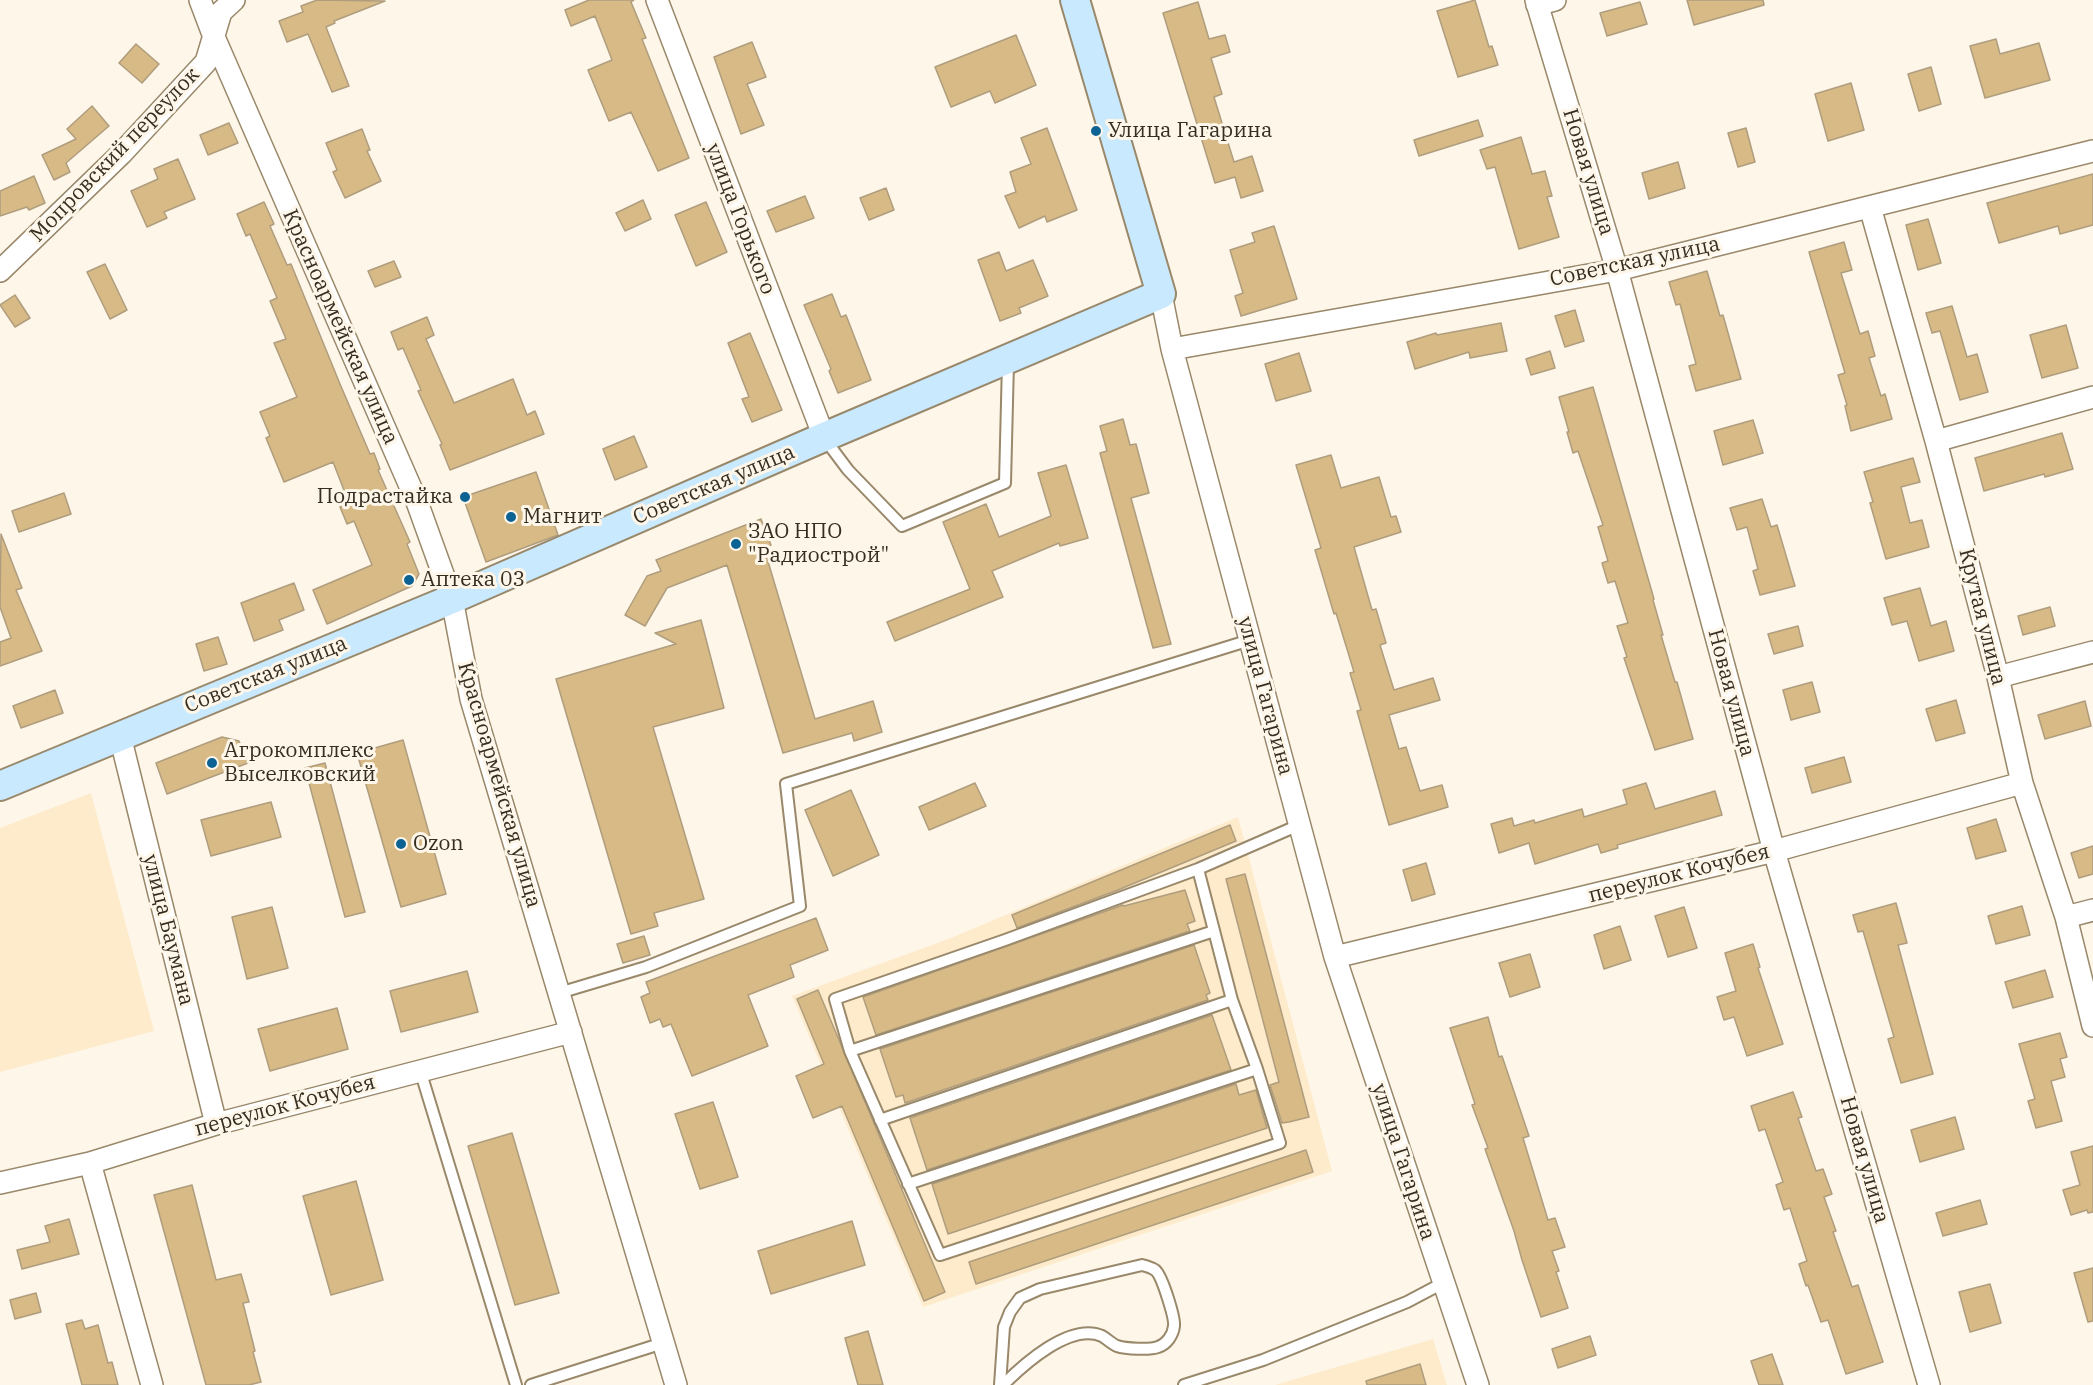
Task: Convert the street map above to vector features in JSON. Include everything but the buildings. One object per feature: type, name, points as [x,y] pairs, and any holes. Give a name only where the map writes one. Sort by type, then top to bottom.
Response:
[{"type":"street","name":"Красноармейская улица","points":[[200,0],[214,37],[417,502],[452,599],[471,699],[676,1385]]},
{"type":"street","name":"Мопровский переулок","points":[[0,271],[121,154],[206,62],[221,12],[234,0]]},
{"type":"street","name":"улица Горького","points":[[657,0],[824,437]]},
{"type":"street","name":"улица Гагарина","points":[[1075,0],[1161,294],[1172,349],[1335,957],[1478,1385]]},
{"type":"street","name":"Новая улица","points":[[1543,2],[1774,851],[1929,1385]]},
{"type":"street","name":"Советская улица","points":[[1172,349],[1617,270],[2093,151]]},
{"type":"street","name":"Крутая улица","points":[[1870,207],[1936,441],[1998,677],[2022,783],[2066,917],[2093,1026]]},
{"type":"street","name":"Советская улица","points":[[0,786],[452,599],[824,437],[1161,294]]},
{"type":"street","points":[[1936,441],[2093,397]]},
{"type":"street","points":[[1998,677],[2093,651]]},
{"type":"street","name":"улица Баумана","points":[[120,736],[216,1124]]},
{"type":"street","name":"переулок Кочубея","points":[[1335,957],[1774,851],[2022,783]]},
{"type":"street","points":[[2066,917],[2093,910]]},
{"type":"street","name":"переулок Кочубея","points":[[0,1183],[90,1163],[216,1124],[571,1032]]},
{"type":"street","points":[[90,1163],[152,1385]]},
{"type":"lane","points":[[824,437],[848,470],[902,526],[1005,483],[1008,359]]},
{"type":"lane","points":[[559,993],[646,967],[800,906],[786,784],[1250,640]]},
{"type":"lane","points":[[1198,869],[1232,1000],[1280,1143],[940,1255],[850,1051],[835,999],[1198,869],[1299,825]]},
{"type":"lane","points":[[850,1051],[1214,931]]},
{"type":"lane","points":[[880,1120],[1232,1000]]},
{"type":"lane","points":[[908,1184],[1257,1069]]},
{"type":"lane","points":[[420,1070],[516,1385]]},
{"type":"lane","points":[[1142,1265],[1156,1271],[1161,1278],[1175,1324],[1172,1335],[1166,1343],[1158,1347],[1127,1348],[1116,1346],[1100,1335],[1078,1336],[1054,1344],[1033,1357],[1001,1385],[1004,1327],[1010,1312],[1020,1298],[1040,1289],[1142,1265]]},
{"type":"lane","points":[[1184,1385],[1263,1360],[1407,1302],[1443,1283]]},
{"type":"lane","points":[[531,1385],[663,1343]]},
{"type":"shaded area","points":[[91,793],[154,1031],[0,1072],[0,828]]},
{"type":"shaded area","points":[[1238,817],[1332,1171],[923,1307],[792,996],[951,938]]},
{"type":"shaded area","points":[[1433,1339],[1447,1385],[1275,1385]]},
{"type":"place","name":"Улица Гагарина","points":[[1096,131]]},
{"type":"place","name":"Подрастайка","points":[[465,497]]},
{"type":"place","name":"Магнит","points":[[511,517]]},
{"type":"place","name":"ЗАО НПО \"Радиострой\"","points":[[736,544]]},
{"type":"place","name":"Аптека 03","points":[[409,580]]},
{"type":"place","name":"Агрокомплекс Выселковский","points":[[212,763]]},
{"type":"place","name":"Ozon","points":[[401,844]]}]
